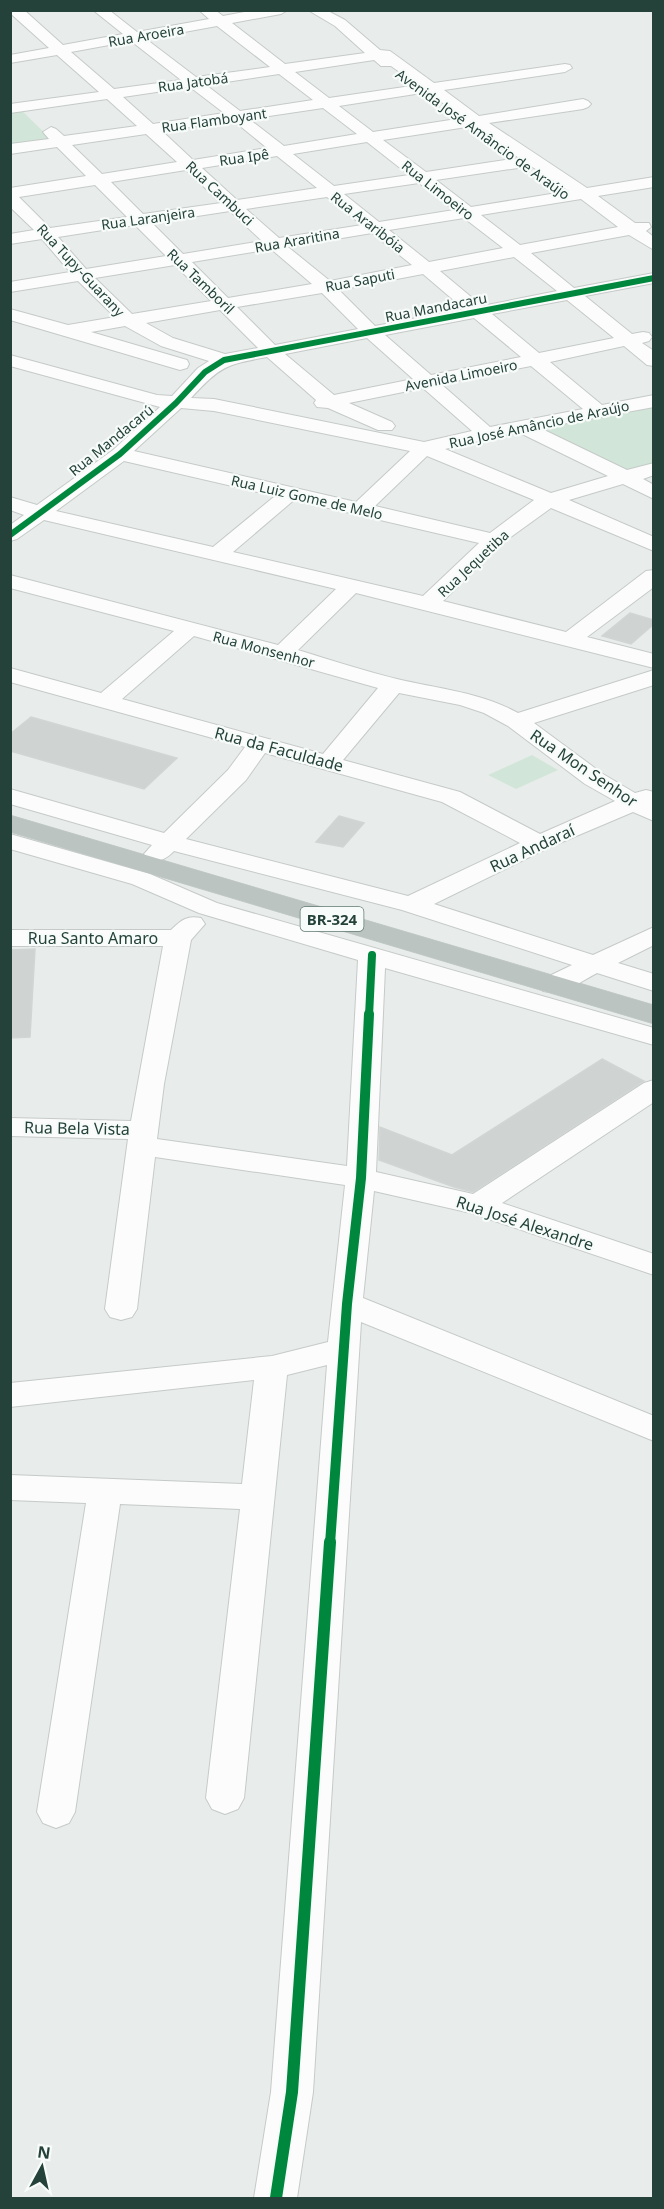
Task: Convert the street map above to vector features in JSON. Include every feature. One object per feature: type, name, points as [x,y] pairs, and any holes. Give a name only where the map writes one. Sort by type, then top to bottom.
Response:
[{"type":"highway","name":"BR-324","points":[[10,823],[148,864],[217,898],[553,985],[654,1015]]},
{"type":"street","name":"Rua Cambuci","points":[[15,10],[150,129],[275,244],[326,287],[372,333],[485,433]]},
{"type":"street","name":"Rua Araribóia","points":[[100,10],[374,226],[597,411]]},
{"type":"street","name":"Rua Limoeiro","points":[[206,10],[516,250],[654,361]]},
{"type":"street","name":"Rua Aroeira","points":[[10,59],[281,10]]},
{"type":"street","points":[[315,10],[339,17],[376,55],[386,55],[424,88],[472,123],[627,230],[654,245]]},
{"type":"street","name":"Rua Jatobá","points":[[18,108],[376,55]]},
{"type":"street","name":"Rua Flamboyant","points":[[10,148],[238,117],[325,102],[565,68]]},
{"type":"street","name":"Rua Tamboril","points":[[10,93],[18,108],[61,142],[272,352],[330,402],[394,430],[417,446]]},
{"type":"street","name":"Rua Ipê","points":[[10,195],[582,104]]},
{"type":"street","name":"Rua Laranjeira","points":[[10,239],[528,162]]},
{"type":"street","name":"Rua Araritina","points":[[10,286],[654,182]]},
{"type":"street","name":"Rua Tupy-Guarany","points":[[10,195],[82,275],[129,321],[167,342],[224,360]]},
{"type":"street","name":"Rua Saputi","points":[[59,329],[129,321],[225,305],[654,225]]},
{"type":"street","points":[[627,230],[654,254]]},
{"type":"street","name":"Rua Mandacaru","points":[[224,360],[481,313],[654,278]]},
{"type":"street","points":[[10,314],[205,372]]},
{"type":"street","points":[[35,337],[59,329]]},
{"type":"street","name":"Avenida Limoeiro","points":[[269,415],[426,380],[538,360],[654,335]]},
{"type":"street","name":"Rua Tamboril","points":[[13,353],[141,397],[176,404],[214,405],[417,446],[491,474],[654,545]]},
{"type":"street","name":"Rua Mandacarú","points":[[10,535],[120,454],[176,404],[205,372],[224,360]]},
{"type":"street","name":"Rua José Amâncio de Araújo","points":[[417,446],[654,401]]},
{"type":"street","points":[[520,426],[623,476],[654,494]]},
{"type":"street","points":[[360,509],[417,446]]},
{"type":"street","name":"Rua Luiz Gome de Melo","points":[[120,454],[494,540]]},
{"type":"street","name":"Rua Jequetiba","points":[[428,604],[494,540],[548,500],[623,476],[654,469]]},
{"type":"street","points":[[216,555],[290,493]]},
{"type":"street","points":[[10,503],[40,513],[428,604],[654,661]]},
{"type":"street","points":[[570,640],[654,576]]},
{"type":"street","name":"Rua Monsenhor","points":[[10,581],[283,653],[393,685],[465,699],[492,708],[516,721]]},
{"type":"street","points":[[283,653],[350,587]]},
{"type":"street","points":[[106,701],[189,629]]},
{"type":"street","name":"Rua da Faculdade","points":[[10,675],[451,797],[540,843]]},
{"type":"street","points":[[516,721],[654,677]]},
{"type":"street","points":[[329,762],[393,685]]},
{"type":"street","name":"Rua Mon Senhor","points":[[516,721],[594,779],[647,803]]},
{"type":"street","points":[[148,864],[172,837],[237,775],[260,743]]},
{"type":"street","points":[[10,782],[172,837]]},
{"type":"street","points":[[10,796],[172,837],[411,905],[654,983]]},
{"type":"street","name":"Rua Andaraí","points":[[411,905],[540,843],[647,803]]},
{"type":"street","points":[[10,841],[141,879],[217,898],[372,955],[654,1037]]},
{"type":"street","name":"Rua Santo Amaro","points":[[10,938],[178,938],[217,898]]},
{"type":"street","points":[[553,985],[654,935]]},
{"type":"street","points":[[121,1309],[150,1084],[178,938]]},
{"type":"street","points":[[276,2199],[292,2091],[347,1304],[361,1178],[372,955]]},
{"type":"street","points":[[478,1205],[654,1089]]},
{"type":"street","name":"Rua Bela Vista","points":[[10,1127],[143,1138],[361,1178]]},
{"type":"street","name":"Rua José Alexandre","points":[[361,1178],[478,1205],[654,1265]]},
{"type":"street","points":[[347,1304],[654,1429]]},
{"type":"street","points":[[10,1395],[272,1367],[344,1350]]},
{"type":"street","points":[[225,1798],[272,1367]]},
{"type":"street","points":[[10,1487],[258,1497]]},
{"type":"street","points":[[56,1812],[105,1490]]},
{"type":"green space","points":[[21,110],[53,141],[11,146],[10,111]]},
{"type":"green space","points":[[653,401],[653,465],[625,470],[537,427]]},
{"type":"green space","points":[[532,755],[558,770],[516,789],[488,775]]},
{"type":"building","points":[[630,613],[654,620],[654,624],[631,644],[602,636]]},
{"type":"building","points":[[31,717],[177,758],[144,789],[10,751],[10,734]]},
{"type":"building","points":[[339,816],[364,823],[343,847],[316,842]]},
{"type":"building","points":[[35,949],[30,1037],[10,1038],[10,950]]},
{"type":"building","points":[[602,1059],[644,1081],[473,1192],[379,1160],[380,1127],[452,1155]]},
{"type":"cycle path","points":[[10,535],[120,454],[176,403],[205,372],[224,360],[654,278]]},
{"type":"cycle path","points":[[276,2198],[292,2092],[347,1304],[361,1178],[372,955]]}]
